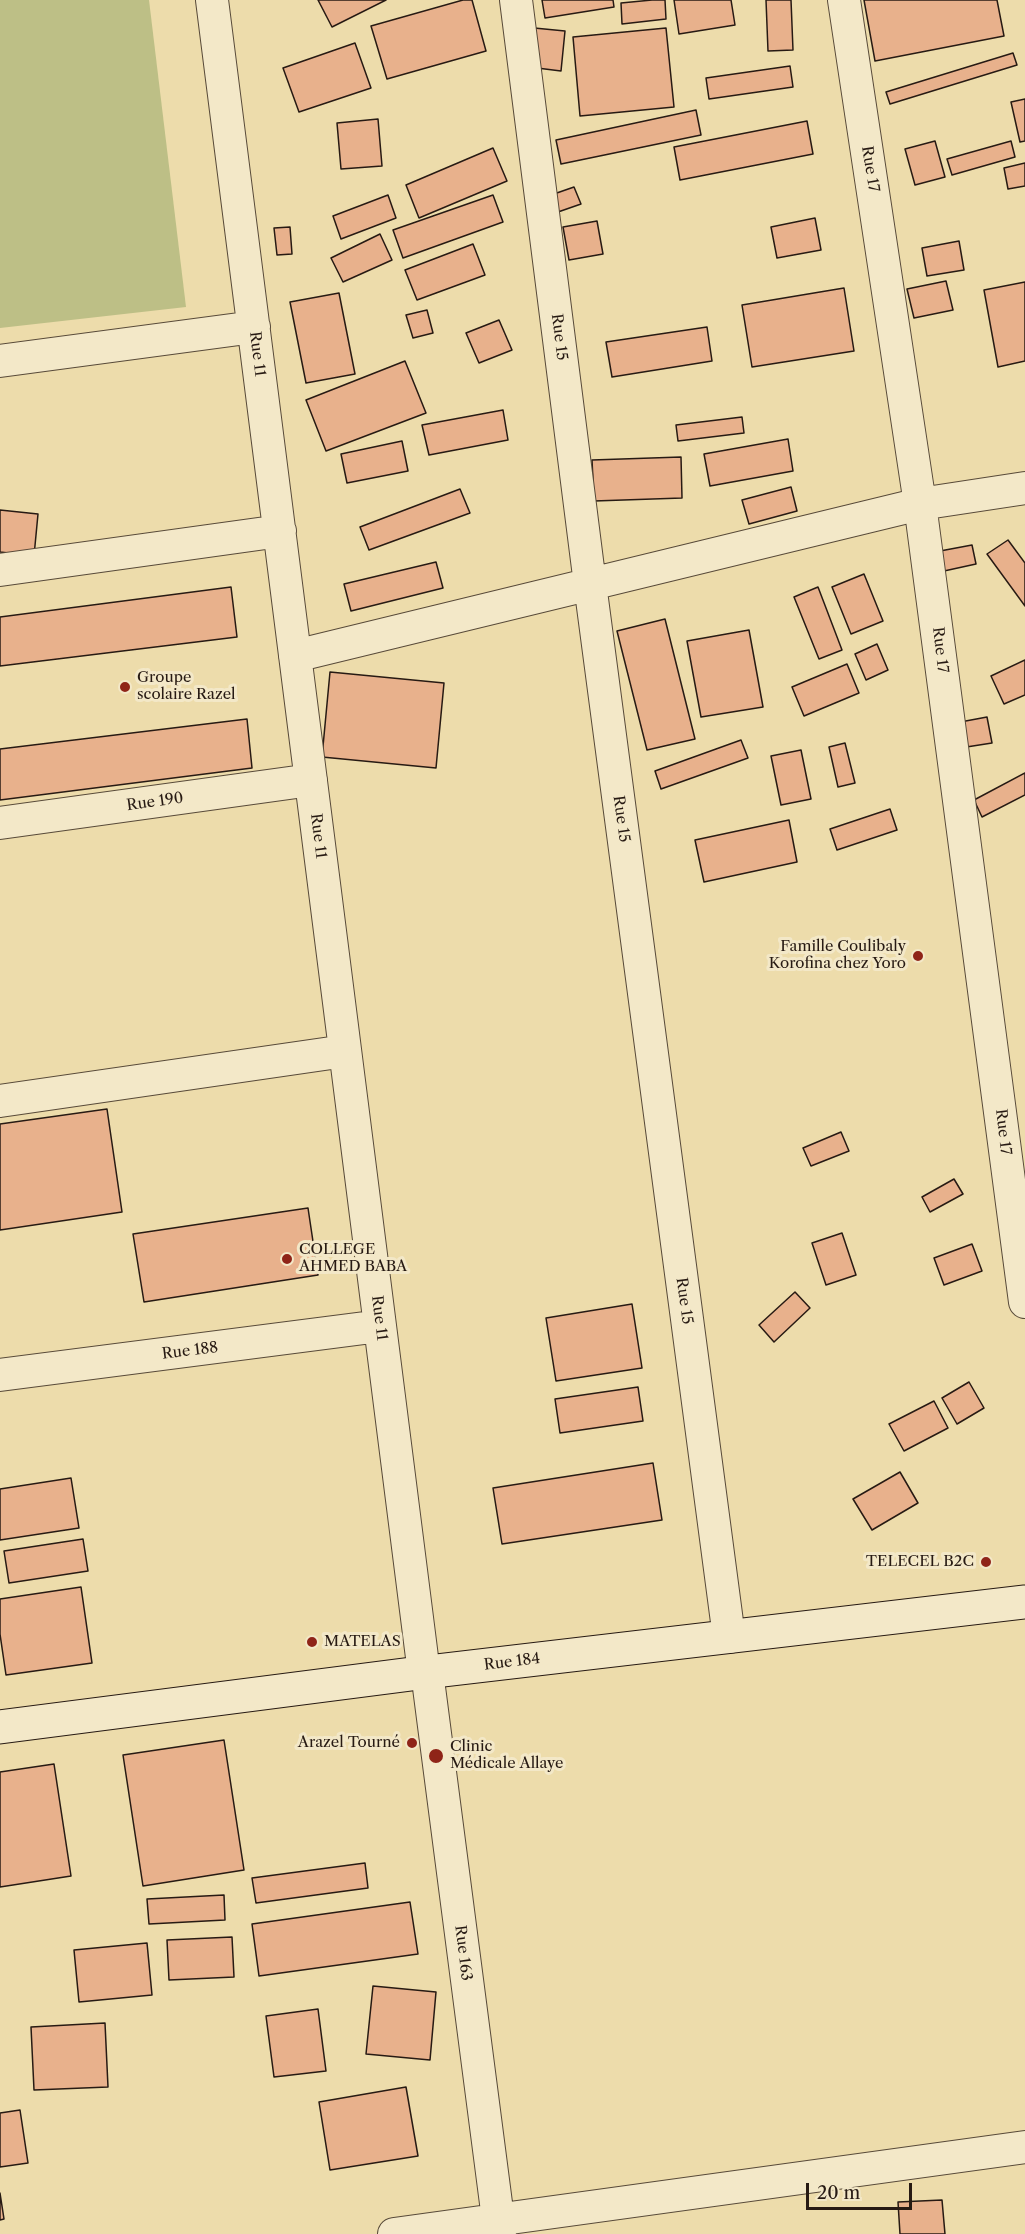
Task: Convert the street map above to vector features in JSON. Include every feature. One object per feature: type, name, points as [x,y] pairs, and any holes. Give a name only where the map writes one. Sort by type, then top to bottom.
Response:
[{"type":"street","name":"Rue 11","points":[[212,0],[425,1672]]},
{"type":"street","name":"Rue 15","points":[[516,0],[590,584],[729,1637]]},
{"type":"street","name":"Rue 17","points":[[844,0],[920,504],[1025,1302]]},
{"type":"street","points":[[0,362],[254,327]]},
{"type":"street","points":[[295,656],[920,504],[1025,488]]},
{"type":"street","points":[[0,570],[280,531]]},
{"type":"street","name":"Rue 190","points":[[0,823],[311,780]]},
{"type":"street","points":[[0,1101],[345,1051]]},
{"type":"street","name":"Rue 188","points":[[0,1375],[380,1326]]},
{"type":"street","name":"Rue 184","points":[[0,1726],[425,1672],[1025,1602]]},
{"type":"street","name":"Rue 163","points":[[425,1672],[499,2227]]},
{"type":"street","points":[[394,2234],[499,2227],[1025,2147]]},
{"type":"green space","points":[[0,0],[149,0],[186,307],[0,328]]},
{"type":"building","points":[[318,0],[386,0],[332,27]]},
{"type":"building","points":[[463,0],[472,0],[486,51],[387,79],[371,26]]},
{"type":"building","points":[[542,0],[613,0],[614,7],[545,18]]},
{"type":"building","points":[[665,0],[666,19],[622,24],[621,3]]},
{"type":"building","points":[[674,0],[731,0],[735,25],[679,34]]},
{"type":"building","points":[[766,0],[791,0],[793,50],[768,51]]},
{"type":"building","points":[[864,0],[997,0],[1004,36],[875,61]]},
{"type":"building","points":[[524,27],[565,31],[561,71],[521,66]]},
{"type":"building","points":[[666,28],[674,107],[580,116],[573,37]]},
{"type":"building","points":[[355,43],[371,88],[299,112],[283,68]]},
{"type":"building","points":[[1013,53],[1017,65],[890,104],[886,92]]},
{"type":"building","points":[[790,66],[793,87],[709,99],[706,78]]},
{"type":"building","points":[[1025,99],[1025,141],[1020,142],[1011,102]]},
{"type":"building","points":[[696,110],[701,135],[561,164],[556,140]]},
{"type":"building","points":[[378,119],[382,166],[341,169],[337,123]]},
{"type":"building","points":[[807,121],[813,154],[680,180],[674,147]]},
{"type":"building","points":[[935,141],[945,177],[915,185],[905,149]]},
{"type":"building","points":[[1011,141],[1015,157],[952,175],[947,159]]},
{"type":"building","points":[[493,148],[507,181],[419,218],[406,185]]},
{"type":"building","points":[[1025,163],[1025,186],[1008,189],[1004,168]]},
{"type":"building","points":[[574,187],[581,204],[558,212],[551,195]]},
{"type":"building","points":[[388,195],[396,218],[341,239],[333,216]]},
{"type":"building","points":[[493,195],[503,222],[403,258],[393,230]]},
{"type":"building","points":[[815,218],[821,250],[777,258],[771,227]]},
{"type":"building","points":[[597,221],[603,254],[569,260],[563,227]]},
{"type":"building","points":[[290,227],[292,254],[277,255],[274,228]]},
{"type":"building","points":[[380,234],[392,260],[343,282],[331,258]]},
{"type":"building","points":[[959,241],[964,270],[927,276],[922,248]]},
{"type":"building","points":[[473,244],[485,275],[417,300],[405,270]]},
{"type":"building","points":[[946,281],[953,310],[914,318],[907,289]]},
{"type":"building","points":[[1025,282],[1025,361],[998,367],[984,290]]},
{"type":"building","points":[[844,288],[854,351],[752,367],[742,305]]},
{"type":"building","points":[[339,293],[355,374],[306,383],[290,302]]},
{"type":"building","points":[[427,310],[433,333],[413,338],[406,315]]},
{"type":"building","points":[[499,320],[512,350],[479,363],[466,333]]},
{"type":"building","points":[[707,327],[712,361],[612,377],[606,342]]},
{"type":"building","points":[[405,361],[426,413],[326,451],[306,400]]},
{"type":"building","points":[[503,410],[508,440],[429,455],[422,425]]},
{"type":"building","points":[[742,417],[744,433],[678,441],[676,425]]},
{"type":"building","points":[[788,439],[793,471],[710,486],[704,454]]},
{"type":"building","points":[[402,441],[408,471],[347,483],[341,454]]},
{"type":"building","points":[[681,457],[682,498],[594,501],[592,460]]},
{"type":"building","points":[[791,487],[797,511],[749,524],[742,500]]},
{"type":"building","points":[[460,489],[470,513],[369,550],[360,527]]},
{"type":"building","points":[[0,510],[38,514],[34,556],[0,552]]},
{"type":"building","points":[[1008,540],[1025,563],[1025,606],[987,554]]},
{"type":"building","points":[[972,545],[976,564],[944,571],[940,551]]},
{"type":"building","points":[[436,562],[443,588],[351,611],[344,584]]},
{"type":"building","points":[[864,574],[883,621],[851,634],[832,587]]},
{"type":"building","points":[[231,587],[237,637],[0,666],[0,617]]},
{"type":"building","points":[[818,587],[842,650],[819,659],[794,597]]},
{"type":"building","points":[[665,619],[695,739],[647,750],[617,631]]},
{"type":"building","points":[[749,630],[763,707],[701,717],[687,641]]},
{"type":"building","points":[[877,644],[888,670],[866,680],[855,654]]},
{"type":"building","points":[[1025,660],[1025,695],[1004,704],[991,676]]},
{"type":"building","points":[[847,664],[859,693],[804,716],[792,687]]},
{"type":"building","points":[[330,672],[444,683],[436,768],[322,757]]},
{"type":"building","points":[[987,717],[992,743],[960,748],[955,723]]},
{"type":"building","points":[[247,719],[252,768],[0,800],[0,749]]},
{"type":"building","points":[[741,740],[748,758],[661,789],[655,771]]},
{"type":"building","points":[[845,743],[855,783],[838,787],[829,747]]},
{"type":"building","points":[[801,750],[811,799],[781,805],[771,756]]},
{"type":"building","points":[[1025,773],[1025,795],[982,817],[974,800]]},
{"type":"building","points":[[890,809],[897,830],[837,850],[830,829]]},
{"type":"building","points":[[789,820],[797,862],[704,882],[695,840]]},
{"type":"building","points":[[107,1109],[122,1212],[0,1230],[0,1124]]},
{"type":"building","points":[[841,1132],[849,1151],[811,1166],[803,1148]]},
{"type":"building","points":[[954,1179],[963,1194],[930,1212],[922,1197]]},
{"type":"building","points":[[308,1208],[318,1275],[144,1302],[133,1234]]},
{"type":"building","points":[[842,1233],[856,1275],[826,1285],[812,1243]]},
{"type":"building","points":[[972,1244],[982,1271],[944,1285],[934,1258]]},
{"type":"building","points":[[795,1292],[810,1308],[774,1342],[759,1325]]},
{"type":"building","points":[[632,1304],[642,1368],[556,1381],[546,1318]]},
{"type":"building","points":[[969,1382],[984,1408],[957,1424],[942,1398]]},
{"type":"building","points":[[638,1387],[643,1421],[560,1433],[555,1399]]},
{"type":"building","points":[[934,1401],[948,1428],[904,1451],[889,1424]]},
{"type":"building","points":[[653,1463],[662,1520],[502,1544],[493,1488]]},
{"type":"building","points":[[900,1472],[918,1503],[872,1530],[853,1499]]},
{"type":"building","points":[[71,1478],[79,1528],[0,1540],[0,1489]]},
{"type":"building","points":[[83,1539],[88,1571],[9,1583],[4,1551]]},
{"type":"building","points":[[81,1587],[92,1663],[6,1675],[0,1634],[0,1599]]},
{"type":"building","points":[[224,1740],[244,1870],[143,1886],[123,1755]]},
{"type":"building","points":[[54,1764],[71,1876],[0,1887],[0,1772]]},
{"type":"building","points":[[365,1863],[368,1888],[256,1903],[252,1878]]},
{"type":"building","points":[[224,1895],[225,1920],[149,1924],[147,1899]]},
{"type":"building","points":[[410,1902],[418,1954],[259,1976],[252,1924]]},
{"type":"building","points":[[232,1937],[234,1977],[169,1980],[167,1940]]},
{"type":"building","points":[[147,1943],[152,1995],[79,2002],[74,1950]]},
{"type":"building","points":[[373,1986],[436,1992],[430,2060],[366,2054]]},
{"type":"building","points":[[318,2009],[326,2071],[274,2077],[266,2016]]},
{"type":"building","points":[[105,2023],[108,2087],[34,2090],[31,2027]]},
{"type":"building","points":[[406,2087],[418,2156],[330,2170],[319,2102]]},
{"type":"building","points":[[20,2110],[28,2163],[0,2167],[0,2113]]},
{"type":"building","points":[[0,2193],[4,2219],[0,2220]]},
{"type":"building","points":[[942,2200],[945,2234],[900,2234],[898,2202]]},
{"type":"place","name":"Groupe scolaire Razel","points":[[125,687]]},
{"type":"place","name":"Famille Coulibaly Korofina chez Yoro","points":[[918,956]]},
{"type":"place","name":"COLLEGE AHMED BABA","points":[[287,1259]]},
{"type":"place","name":"TELECEL B2C","points":[[986,1562]]},
{"type":"place","name":"MATELAS","points":[[312,1642]]},
{"type":"place","name":"Arazel Tourné","points":[[412,1743]]},
{"type":"place","name":"Clinic Médicale Allaye","points":[[436,1756]]}]
